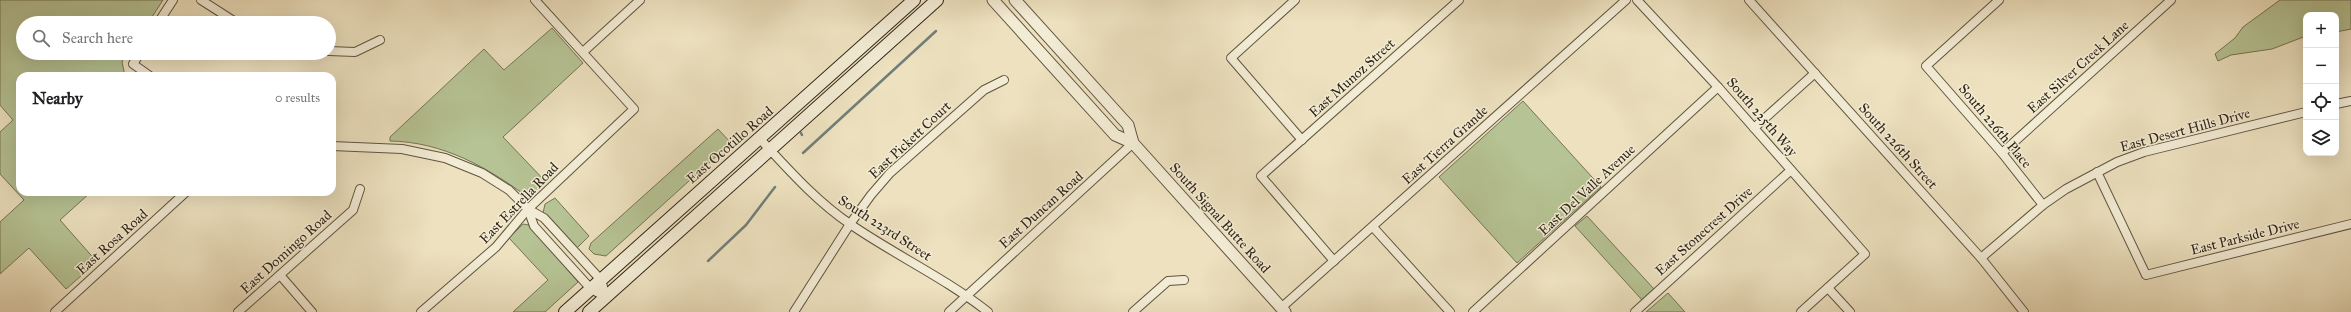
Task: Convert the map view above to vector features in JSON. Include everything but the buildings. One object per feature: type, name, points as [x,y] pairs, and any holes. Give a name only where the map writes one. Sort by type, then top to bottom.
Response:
[{"type":"main road","name":"East Ocotillo Road","points":[[565,312],[914,0]]},
{"type":"main road","name":"East Ocotillo Road","points":[[589,312],[937,0]]},
{"type":"street","points":[[163,16],[173,0]]},
{"type":"street","points":[[201,0],[226,16]]},
{"type":"street","points":[[536,0],[583,52],[640,0]]},
{"type":"street","name":"South Signal Butte Road","points":[[994,0],[1115,135],[1134,143]]},
{"type":"street","name":"South Signal Butte Road","points":[[1015,0],[1128,125],[1134,143],[1283,310]]},
{"type":"street","points":[[1295,0],[1231,58],[1302,140]]},
{"type":"street","name":"East Munoz Street","points":[[1334,261],[1261,176],[1459,0]]},
{"type":"street","name":"East Tierra Grande","points":[[1283,310],[1334,261],[1626,0]]},
{"type":"street","name":"South 225th Way","points":[[1637,0],[1718,87],[1866,254],[1828,288]]},
{"type":"street","name":"South 226th Street","points":[[1749,0],[1981,258],[2024,312]]},
{"type":"street","name":"South 226th Place","points":[[1999,0],[1926,66],[2002,153],[2043,205]]},
{"type":"street","name":"East Silver Creek Lane","points":[[2002,153],[2171,0]]},
{"type":"street","points":[[336,51],[355,52],[380,40]]},
{"type":"street","name":"East Estrella Road","points":[[421,312],[496,247],[528,209],[634,110],[583,52]]},
{"type":"street","points":[[136,60],[133,64],[144,72]]},
{"type":"street","points":[[1754,128],[1815,73]]},
{"type":"street","name":"East Pickett Court","points":[[794,312],[850,224],[871,195],[890,173],[984,90],[1004,80]]},
{"type":"street","name":"East Del Valle Avenue","points":[[1473,312],[1718,87]]},
{"type":"street","points":[[2339,103],[2351,101]]},
{"type":"street","name":"East Desert Hills Drive","points":[[1981,258],[2043,205],[2097,172],[2144,152],[2303,113]]},
{"type":"street","name":"South 223rd Street","points":[[760,139],[806,188],[850,224],[967,295],[988,312]]},
{"type":"street","name":"East Duncan Road","points":[[949,312],[1134,143]]},
{"type":"street","points":[[336,146],[402,149],[445,158],[482,173],[509,190],[528,209],[544,218],[601,280],[606,297]]},
{"type":"street","name":"East Stonecrest Drive","points":[[1635,312],[1791,170]]},
{"type":"street","name":"East Parkside Drive","points":[[2097,172],[2146,275],[2351,224]]},
{"type":"street","name":"East Domingo Road","points":[[238,312],[353,210],[360,189]]},
{"type":"street","name":"East Rosa Road","points":[[55,312],[182,196]]},
{"type":"street","points":[[528,209],[534,226],[591,289],[606,297]]},
{"type":"street","points":[[1373,227],[1450,312]]},
{"type":"street","points":[[280,275],[312,312]]},
{"type":"street","points":[[1133,312],[1168,280],[1184,280]]},
{"type":"street","points":[[1801,312],[1828,288],[1850,312]]},
{"type":"green space","points":[[0,0],[163,0],[153,16],[16,16],[16,60],[123,60],[124,72],[16,72],[16,191],[0,174],[0,132],[13,120],[0,105]]},
{"type":"green space","points":[[2280,0],[2351,0],[2351,29],[2339,31],[2339,12],[2303,12],[2303,37],[2272,49],[2231,55],[2218,61],[2215,54],[2235,38],[2243,27]]},
{"type":"green space","points":[[552,28],[583,63],[503,137],[545,181],[529,198],[497,176],[464,158],[428,146],[409,142],[390,141],[390,137],[484,49],[504,70]]},
{"type":"green space","points":[[1523,101],[1601,187],[1517,263],[1439,177]]},
{"type":"green space","points":[[718,129],[731,143],[606,256],[594,254],[589,249],[591,243]]},
{"type":"green space","points":[[20,196],[87,196],[60,220],[97,262],[66,289],[29,248],[0,274],[0,222],[24,200]]},
{"type":"green space","points":[[555,198],[589,236],[576,249],[543,213],[545,204]]},
{"type":"green space","points":[[1587,216],[1654,289],[1642,300],[1575,226]]},
{"type":"green space","points":[[523,224],[529,225],[578,282],[545,312],[513,312],[548,280],[509,238]]},
{"type":"green space","points":[[1668,293],[1685,312],[1646,312]]},
{"type":"waterway","points":[[803,153],[936,31]]},
{"type":"waterway","points":[[708,261],[746,225],[775,187]]}]
